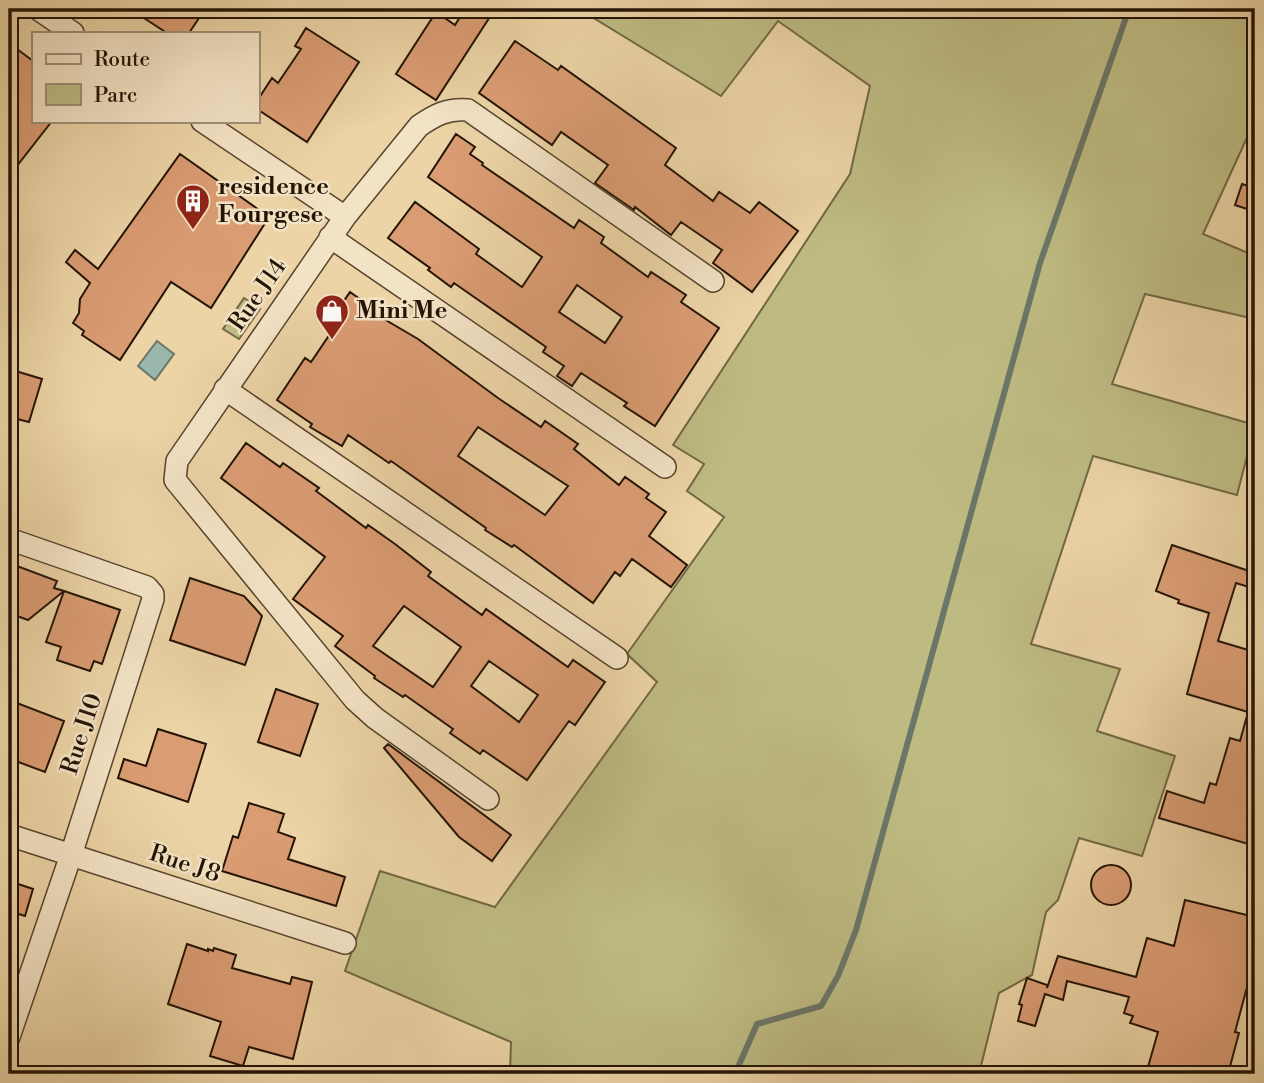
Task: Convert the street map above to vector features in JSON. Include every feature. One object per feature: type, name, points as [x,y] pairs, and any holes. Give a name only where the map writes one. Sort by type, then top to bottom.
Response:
[{"type":"street","points":[[38,9],[72,32]]},
{"type":"street","name":"Rue J14","points":[[488,799],[375,718],[355,700],[175,480],[177,461],[345,217],[419,126],[434,115],[451,109],[468,110],[713,281]]},
{"type":"street","points":[[203,122],[345,217]]},
{"type":"street","points":[[330,237],[665,467]]},
{"type":"street","points":[[225,388],[617,658]]},
{"type":"street","name":"Rue J10","points":[[9,539],[147,587],[153,594],[71,855],[9,1037]]},
{"type":"street","name":"Rue J8","points":[[9,835],[345,943]]},
{"type":"green space","points":[[579,9],[1236,9],[1255,26],[1255,120],[1203,234],[1255,256],[1255,319],[1145,294],[1112,384],[1255,425],[1237,495],[1093,456],[1031,644],[1120,669],[1097,731],[1175,756],[1142,856],[1079,838],[1058,900],[1046,912],[1032,975],[999,993],[979,1074],[510,1074],[511,1042],[345,971],[380,871],[495,907],[657,682],[627,654],[724,517],[687,491],[704,464],[673,445],[850,174],[870,86],[778,21],[721,96]]},
{"type":"green space","points":[[244,298],[260,309],[239,339],[223,329]]},
{"type":"shaded area","points":[[157,341],[174,354],[155,380],[138,366]]},
{"type":"building","points":[[130,9],[205,9],[190,32],[165,32]]},
{"type":"building","points":[[465,9],[495,9],[436,100],[396,74],[436,12],[455,25]]},
{"type":"building","points":[[306,28],[359,62],[307,142],[259,110],[259,98],[272,78],[278,83],[301,49],[295,46]]},
{"type":"building","points":[[515,41],[558,70],[561,66],[676,148],[665,165],[713,201],[719,192],[750,213],[759,202],[798,231],[752,292],[713,263],[722,250],[681,222],[671,235],[635,207],[634,210],[595,183],[608,165],[561,132],[552,145],[479,93]]},
{"type":"building","points":[[9,43],[32,60],[32,122],[51,122],[9,176]]},
{"type":"building","points":[[456,134],[475,147],[470,154],[483,163],[482,165],[574,228],[579,220],[604,237],[601,243],[648,277],[651,272],[686,295],[681,302],[719,328],[655,426],[624,406],[627,403],[581,373],[572,386],[557,376],[564,366],[543,352],[546,347],[454,283],[451,287],[428,270],[430,268],[388,238],[415,202],[479,249],[476,254],[522,287],[542,257],[428,177]],"holes":[[[577,285],[622,317],[605,343],[559,312]]]},
{"type":"building","name":"residence Fourgese","points":[[180,154],[269,217],[211,308],[171,282],[120,360],[82,335],[84,331],[73,323],[79,313],[80,299],[90,283],[66,262],[75,250],[98,269]]},
{"type":"building","points":[[1242,184],[1255,188],[1250,210],[1235,205]]},
{"type":"building","points":[[350,292],[374,309],[372,312],[418,339],[541,427],[545,421],[578,444],[574,449],[619,485],[625,477],[649,494],[646,498],[666,512],[649,536],[687,565],[671,587],[632,559],[620,576],[615,572],[593,603],[514,545],[512,547],[485,530],[486,528],[391,461],[389,463],[348,435],[342,446],[310,427],[312,424],[277,400],[305,358],[311,362],[332,331],[326,327]],"holes":[[[478,427],[568,486],[545,515],[458,456]]]},
{"type":"building","points":[[9,369],[42,379],[29,422],[9,417]]},
{"type":"building","points":[[246,443],[280,467],[283,463],[319,488],[316,491],[366,528],[368,525],[395,544],[431,572],[428,576],[482,615],[486,609],[568,667],[573,660],[605,682],[575,725],[569,721],[527,780],[483,750],[480,754],[450,733],[453,729],[405,695],[403,697],[374,678],[375,676],[335,646],[343,636],[293,599],[325,557],[221,478]],"holes":[[[404,606],[461,647],[433,687],[373,646]],[[489,661],[538,695],[519,722],[471,686]]]},
{"type":"building","points":[[1172,545],[1255,573],[1255,589],[1236,583],[1218,641],[1255,652],[1255,846],[1159,818],[1167,791],[1204,803],[1210,783],[1216,785],[1230,738],[1240,741],[1248,712],[1187,694],[1209,613],[1178,603],[1179,600],[1156,591]]},
{"type":"building","points":[[9,563],[57,581],[54,588],[64,591],[28,620],[9,613]]},
{"type":"building","points":[[190,578],[244,596],[262,616],[245,665],[170,640]]},
{"type":"building","points":[[64,591],[120,610],[102,664],[94,661],[90,671],[57,660],[61,647],[46,642]]},
{"type":"building","points":[[276,689],[318,704],[300,756],[258,742]]},
{"type":"building","points":[[9,700],[64,721],[45,772],[13,760],[18,746],[9,742]]},
{"type":"building","points":[[158,729],[206,744],[188,802],[118,778],[124,759],[146,766]]},
{"type":"building","points":[[388,744],[511,835],[492,861],[459,837],[384,748]]},
{"type":"building","points":[[249,803],[284,814],[278,832],[295,838],[288,859],[345,877],[336,906],[222,871],[233,836],[238,838]]},
{"type":"building","points":[[1111,865],[1125,871],[1131,885],[1125,899],[1111,905],[1097,899],[1091,885],[1097,871]]},
{"type":"building","points":[[9,881],[33,889],[25,916],[9,911]]},
{"type":"building","points":[[1185,900],[1255,917],[1255,978],[1250,976],[1235,1032],[1239,1033],[1228,1074],[1146,1074],[1158,1032],[1130,1023],[1133,1016],[1124,1013],[1129,997],[1067,981],[1063,1000],[1045,994],[1035,1026],[1018,1021],[1022,1005],[1019,1004],[1027,978],[1047,985],[1047,988],[1058,956],[1136,977],[1147,938],[1174,946]]},
{"type":"building","points":[[187,944],[208,951],[213,951],[214,948],[236,955],[232,968],[290,984],[292,977],[312,982],[293,1059],[249,1047],[243,1066],[210,1056],[221,1022],[168,1004]]},
{"type":"waterway","points":[[735,1074],[757,1024],[821,1006],[838,976],[856,930],[1040,263],[1129,9]]},
{"type":"place","name":"residence Fourgese","points":[[193,231]]},
{"type":"place","name":"Mini Me","points":[[332,341]]}]
